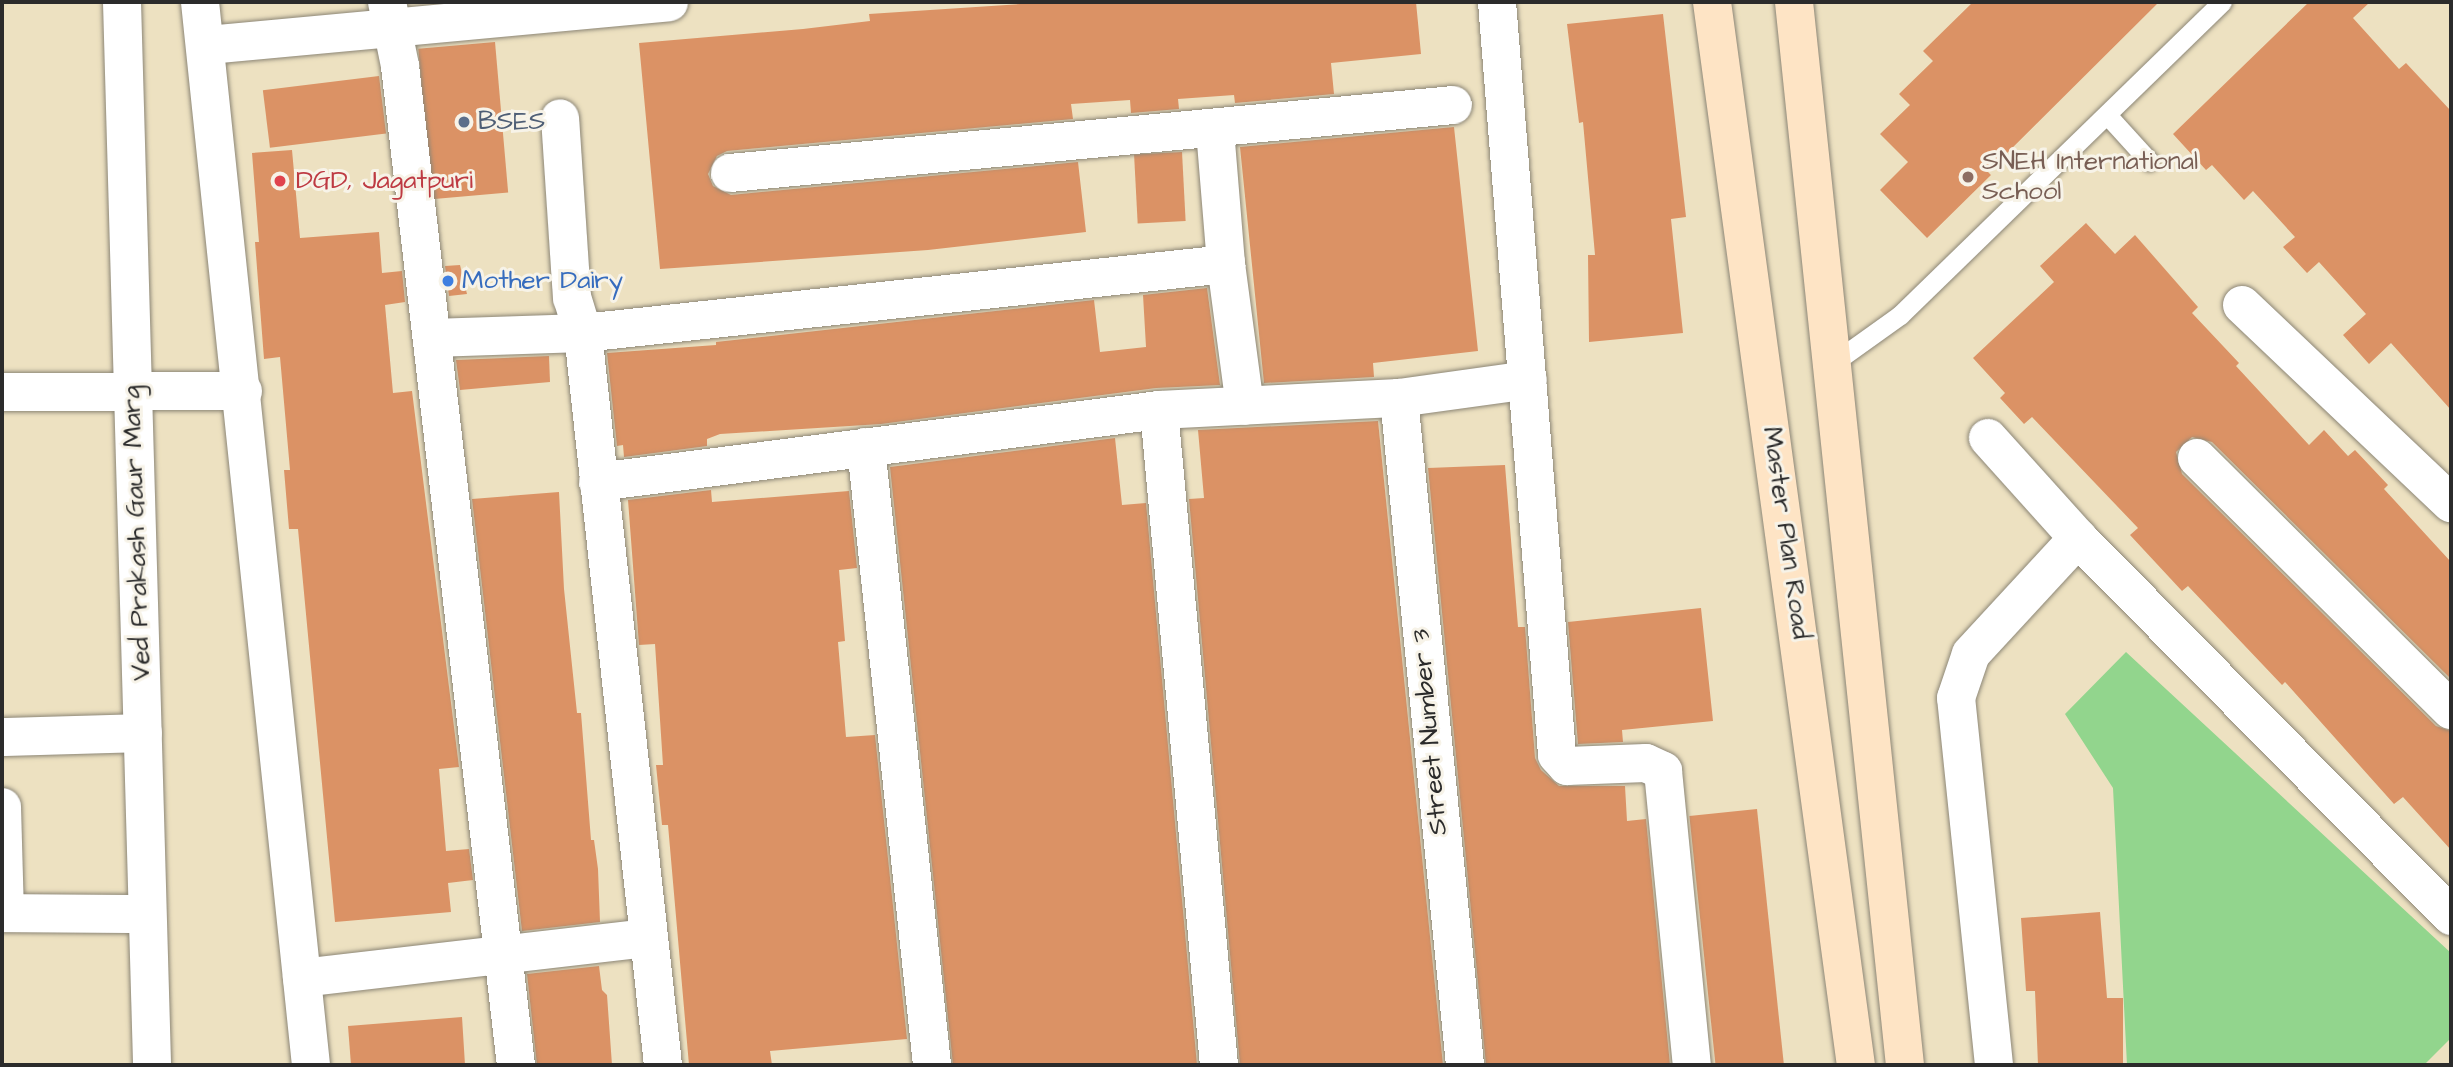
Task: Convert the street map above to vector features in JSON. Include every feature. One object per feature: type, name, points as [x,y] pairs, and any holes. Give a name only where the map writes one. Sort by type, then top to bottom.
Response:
[{"type":"main road","name":"Master Plan Road","points":[[1712,2],[1856,1065]]},
{"type":"main road","points":[[1794,2],[1905,1065]]},
{"type":"street","name":"Ved Prakash Gaur Marg","points":[[122,2],[152,1065]]},
{"type":"street","points":[[200,2],[208,45],[311,1065]]},
{"type":"street","points":[[208,45],[388,17],[669,2]]},
{"type":"street","points":[[1497,2],[1557,755],[1567,766],[1646,763],[1663,771],[1692,1065]]},
{"type":"street","points":[[388,17],[400,66],[516,1065]]},
{"type":"street","points":[[730,173],[1215,130],[1453,105]]},
{"type":"street","points":[[560,118],[572,298],[583,333],[663,1065]]},
{"type":"street","points":[[1215,130],[1226,264],[1245,406]]},
{"type":"street","points":[[432,338],[583,333],[1226,264]]},
{"type":"street","points":[[2242,305],[2451,503]]},
{"type":"street","points":[[598,482],[1159,410],[1399,398],[1528,380]]},
{"type":"street","points":[[2,392],[243,391]]},
{"type":"street","name":"Street Number 3","points":[[1399,398],[1465,1065]]},
{"type":"street","points":[[1159,410],[1219,1065]]},
{"type":"street","points":[[1988,438],[2078,538],[2451,916]]},
{"type":"street","points":[[866,447],[932,1065]]},
{"type":"street","points":[[2197,458],[2451,710]]},
{"type":"street","points":[[1994,1065],[1956,698],[1971,654],[2078,538]]},
{"type":"street","points":[[2,737],[143,733]]},
{"type":"street","points":[[2,807],[3,913],[147,915]]},
{"type":"street","points":[[302,978],[649,939]]},
{"type":"lane","points":[[1833,363],[1900,315],[2108,116],[2222,2]]},
{"type":"lane","points":[[2108,116],[2149,162]]},
{"type":"green space","points":[[2126,652],[2451,953],[2451,1038],[2424,1065],[2127,1065],[2113,788],[2065,714]]},
{"type":"building","points":[[1052,2],[1416,2],[1421,54],[1331,63],[1334,94],[1235,103],[1234,95],[1178,99],[1179,109],[1131,113],[1130,100],[1071,104],[1073,119],[727,151],[717,156],[708,174],[713,186],[731,195],[1078,162],[1086,232],[928,250],[660,269],[639,43],[870,21],[869,14]]},
{"type":"building","name":"SNEH International School","points":[[1973,2],[2159,2],[1988,172],[1991,175],[1927,238],[1880,190],[1908,162],[1880,134],[1910,105],[1899,94],[1933,61],[1923,51]]},
{"type":"building","points":[[2309,2],[2370,2],[2353,18],[2399,69],[2406,63],[2451,111],[2451,410],[2391,343],[2369,364],[2343,335],[2366,314],[2319,262],[2307,273],[2283,247],[2295,237],[2253,191],[2244,200],[2212,165],[2206,170],[2173,134]]},
{"type":"building","points":[[1663,14],[1686,217],[1671,219],[1683,333],[1589,342],[1588,255],[1595,255],[1583,122],[1579,123],[1567,24]]},
{"type":"building","name":"BSES","points":[[495,42],[508,192],[431,199],[418,49]]},
{"type":"building","points":[[379,76],[386,134],[270,148],[263,90]]},
{"type":"building","points":[[1454,127],[1478,351],[1373,363],[1374,377],[1264,383],[1240,147]]},
{"type":"building","points":[[292,150],[300,238],[379,232],[382,273],[402,271],[405,302],[385,305],[393,393],[412,391],[459,767],[439,769],[446,851],[469,849],[473,880],[448,883],[451,912],[335,922],[298,529],[289,529],[284,470],[290,470],[280,357],[264,359],[255,242],[259,242],[252,153]]},
{"type":"building","points":[[1182,152],[1186,221],[1138,223],[1134,155]]},
{"type":"building","points":[[2086,223],[2115,254],[2135,235],[2198,307],[2192,313],[2239,363],[2236,366],[2309,445],[2324,430],[2348,456],[2355,450],[2388,485],[2384,489],[2451,562],[2451,679],[2212,442],[2192,437],[2176,452],[2182,474],[2436,726],[2451,731],[2451,850],[2403,797],[2394,804],[2285,682],[2282,685],[2188,586],[2182,591],[2130,535],[2138,528],[2032,417],[2024,424],[2000,398],[2005,393],[1973,358],[2054,282],[2040,266]]},
{"type":"building","points":[[460,265],[467,294],[449,296],[445,266]]},
{"type":"building","points":[[1207,288],[1220,385],[1156,388],[881,424],[720,434],[707,439],[707,446],[624,457],[623,445],[617,446],[607,353],[716,345],[716,342],[1094,300],[1100,352],[1146,347],[1143,295]]},
{"type":"building","points":[[549,356],[550,382],[460,390],[456,360]]},
{"type":"building","points":[[1378,421],[1443,1065],[1240,1065],[1189,499],[1204,498],[1198,430]]},
{"type":"building","points":[[1115,438],[1122,505],[1146,503],[1197,1065],[953,1065],[890,467]]},
{"type":"building","points":[[1505,465],[1518,627],[1525,627],[1535,758],[1541,770],[1559,786],[1625,786],[1627,821],[1646,819],[1670,1065],[1486,1065],[1428,468]]},
{"type":"building","points":[[711,490],[712,502],[849,491],[857,568],[839,570],[845,641],[838,642],[846,737],[875,735],[907,1039],[770,1051],[772,1065],[689,1065],[668,825],[662,825],[656,765],[663,765],[655,644],[639,645],[628,500]]},
{"type":"building","points":[[559,492],[564,589],[577,713],[581,713],[591,840],[594,840],[598,869],[600,922],[522,931],[472,499]]},
{"type":"building","points":[[1701,608],[1713,721],[1622,730],[1623,742],[1578,744],[1568,622]]},
{"type":"building","points":[[1757,809],[1784,1065],[1716,1065],[1689,816]]},
{"type":"building","points":[[2100,912],[2107,998],[2123,998],[2123,1065],[2038,1065],[2035,991],[2026,991],[2021,918]]},
{"type":"building","points":[[599,966],[602,990],[607,995],[612,1065],[537,1065],[527,974]]},
{"type":"building","points":[[462,1017],[465,1065],[351,1065],[348,1026]]},
{"type":"place","name":"BSES","points":[[464,122]]},
{"type":"place","name":"SNEH International School","points":[[1968,177]]},
{"type":"place","name":"DGD, Jagatpuri","points":[[280,181]]},
{"type":"place","name":"Mother Dairy","points":[[448,281]]}]
